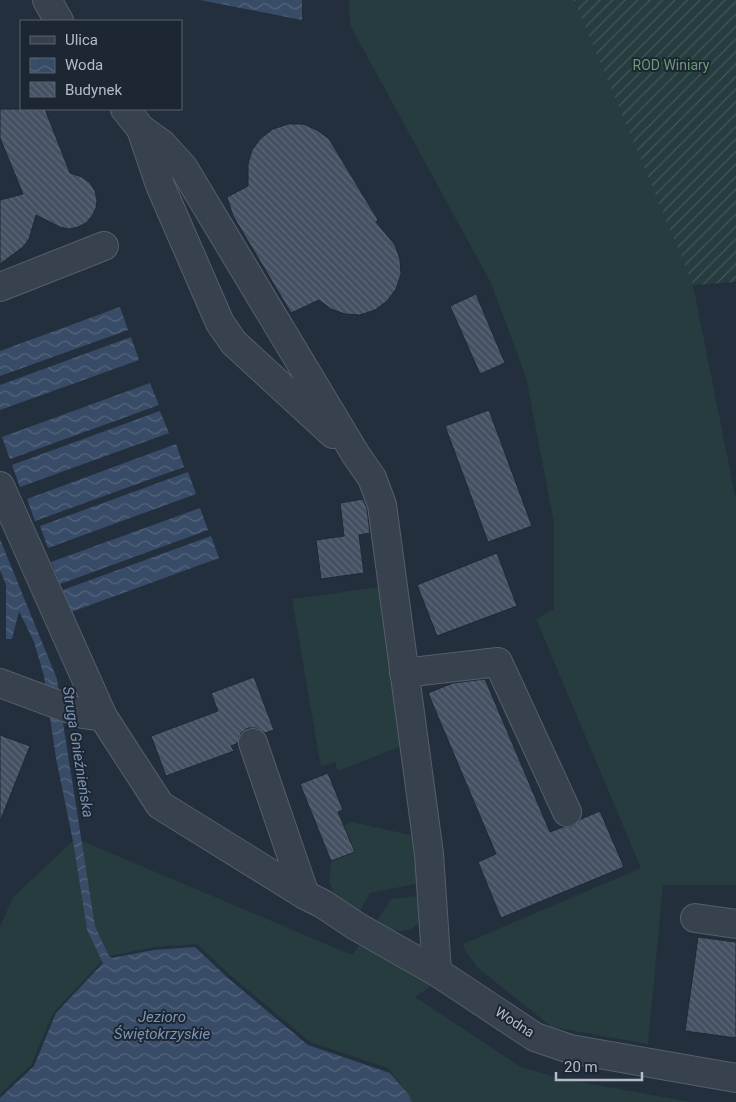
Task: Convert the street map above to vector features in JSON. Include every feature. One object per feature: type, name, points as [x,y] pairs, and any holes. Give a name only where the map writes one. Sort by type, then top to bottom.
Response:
[{"type":"street","points":[[47,0],[58,20]]},
{"type":"street","points":[[133,119],[162,144],[183,167],[356,455],[372,478],[382,505],[429,854],[437,972]]},
{"type":"street","points":[[133,119],[220,323],[234,343],[356,455]]},
{"type":"street","points":[[0,288],[104,246]]},
{"type":"street","name":"Wodna","points":[[0,486],[93,715],[160,805],[356,926],[437,972],[535,1037],[570,1049],[736,1078]]},
{"type":"street","points":[[404,673],[498,662],[567,812]]},
{"type":"street","points":[[9,686],[93,715]]},
{"type":"street","points":[[253,743],[306,895]]},
{"type":"street","points":[[695,918],[736,924]]},
{"type":"green space","points":[[349,0],[574,0],[693,285],[736,500],[736,885],[663,885],[648,1044],[552,1027],[478,968],[463,944],[641,868],[536,619],[554,609],[554,523],[526,377],[491,283],[350,25]]},
{"type":"green space","name":"ROD Winiary","points":[[574,0],[736,0],[736,282],[693,285]]},
{"type":"green space","points":[[379,587],[404,745],[338,771],[335,762],[321,767],[292,599]]},
{"type":"green space","points":[[352,822],[415,836],[421,883],[370,893],[358,914],[337,903],[329,880],[331,861],[354,851],[344,826]]},
{"type":"green space","points":[[80,840],[352,955],[362,941],[434,984],[415,997],[519,1066],[558,1078],[690,1102],[412,1102],[409,1095],[388,1068],[310,1042],[230,975],[197,944],[154,947],[109,956],[95,926]]},
{"type":"green space","points":[[73,841],[87,930],[103,960],[53,1013],[31,1065],[0,1094],[0,927],[13,897]]},
{"type":"green space","points":[[424,895],[424,908],[421,917],[417,924],[411,928],[404,931],[395,931],[374,926],[391,899]]},
{"type":"water","points":[[200,0],[302,0],[302,20]]},
{"type":"water","points":[[120,307],[128,330],[0,376],[0,351]]},
{"type":"water","points":[[131,337],[139,360],[0,410],[0,385]]},
{"type":"water","points":[[150,383],[159,405],[10,459],[2,437]]},
{"type":"water","points":[[160,411],[169,433],[20,487],[12,465]]},
{"type":"water","points":[[176,444],[184,467],[35,521],[27,499]]},
{"type":"water","points":[[188,472],[196,494],[48,548],[40,526]]},
{"type":"water","points":[[200,508],[208,530],[60,584],[51,562]]},
{"type":"water","points":[[211,536],[219,558],[71,612],[63,590]]},
{"type":"water","name":"Jezioro Świętokrzyskie","points":[[0,539],[57,679],[95,926],[109,956],[112,958],[154,950],[195,947],[229,979],[308,1045],[390,1073],[409,1095],[412,1102],[0,1102],[0,1098],[34,1066],[56,1013],[103,963],[87,930],[73,841],[56,758],[44,676],[34,642],[19,611],[12,639],[6,639],[6,585],[0,570]]},
{"type":"building","points":[[0,109],[45,110],[70,173],[82,177],[90,183],[95,191],[97,200],[92,216],[86,223],[78,227],[69,229],[60,227],[36,215],[29,239],[23,247],[0,264],[0,200],[23,194],[0,138]]},
{"type":"building","points":[[288,124],[303,124],[317,130],[329,139],[378,220],[376,222],[395,245],[400,259],[401,274],[396,289],[387,301],[375,310],[360,315],[345,314],[331,309],[319,300],[291,313],[233,216],[227,197],[248,186],[248,164],[252,150],[261,138],[273,129]]},
{"type":"building","points":[[476,294],[505,363],[480,374],[450,306]]},
{"type":"building","points":[[489,410],[532,526],[488,542],[445,426]]},
{"type":"building","points":[[363,499],[367,509],[370,533],[359,535],[364,573],[321,579],[316,540],[344,536],[340,503]]},
{"type":"building","points":[[497,553],[517,606],[437,636],[417,585]]},
{"type":"building","points":[[254,677],[274,730],[265,733],[256,728],[248,728],[241,733],[238,743],[231,746],[234,751],[166,776],[151,736],[218,711],[211,693]]},
{"type":"building","points":[[485,679],[550,832],[563,827],[573,826],[581,819],[600,811],[624,867],[501,918],[478,862],[496,854],[428,693],[453,683]]},
{"type":"building","points":[[0,735],[30,746],[1,819],[0,819]]},
{"type":"building","points":[[328,773],[343,810],[338,812],[355,852],[331,861],[300,784]]},
{"type":"building","points":[[698,937],[736,942],[736,1038],[685,1031]]},
{"type":"water label","name":"Struga Gnieźnieńska","points":[[78,752]]}]
